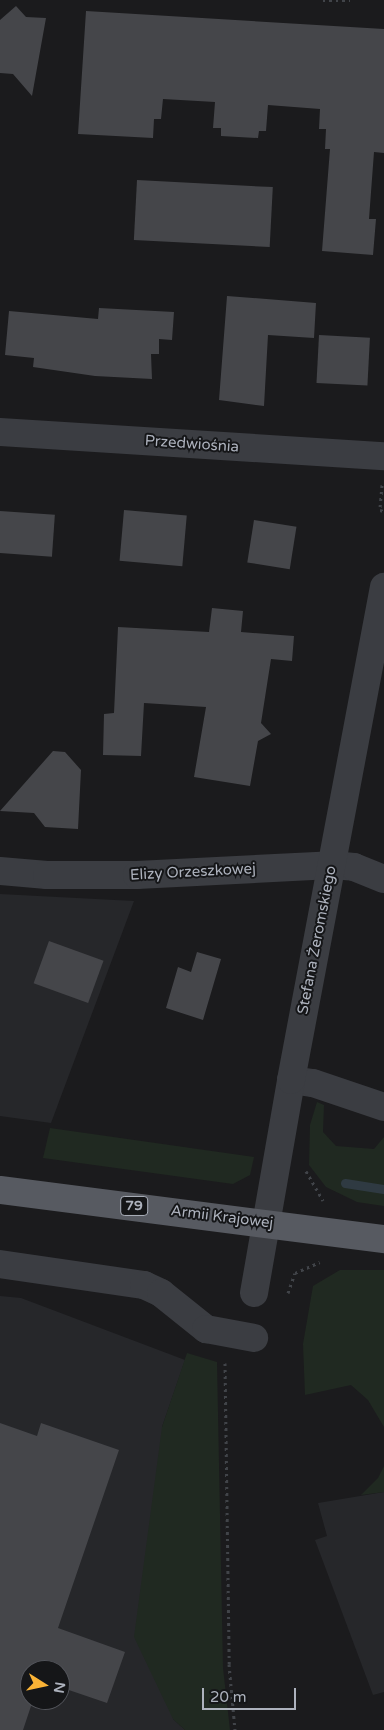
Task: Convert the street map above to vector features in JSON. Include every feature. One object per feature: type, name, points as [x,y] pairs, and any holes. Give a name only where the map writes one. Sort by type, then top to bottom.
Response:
[{"type":"main road","name":"Armii Krajowej","points":[[0,1190],[268,1222],[384,1239]]},
{"type":"street","name":"Przedwiośnia","points":[[0,432],[384,456]]},
{"type":"street","name":"Stefana Żeromskiego","points":[[254,1293],[268,1222],[291,1080],[384,587]]},
{"type":"street","name":"Elizy Orzeszkowej","points":[[0,871],[47,875],[137,875],[332,865],[354,867],[384,879]]},
{"type":"street","points":[[291,1080],[313,1082],[384,1107]]},
{"type":"street","points":[[0,1264],[144,1285],[161,1293],[196,1323],[225,1333],[254,1338]]},
{"type":"path","points":[[323,0],[350,0]]},
{"type":"path","points":[[288,1293],[295,1273],[322,1262]]},
{"type":"path","points":[[225,1333],[229,1664],[235,1730]]},
{"type":"shaded area","points":[[0,894],[134,901],[51,1123],[0,1116]]},
{"type":"shaded area","points":[[317,1102],[324,1105],[323,1132],[336,1146],[374,1149],[384,1137],[384,1206],[357,1202],[326,1187],[309,1165],[310,1125]]},
{"type":"shaded area","points":[[50,1128],[254,1157],[250,1175],[233,1184],[43,1158]]},
{"type":"shaded area","points":[[340,1270],[384,1270],[384,1427],[368,1400],[351,1385],[305,1395],[303,1344],[313,1286]]},
{"type":"shaded area","points":[[0,1296],[21,1298],[185,1360],[162,1427],[173,1719],[185,1730],[0,1730]]},
{"type":"shaded area","points":[[187,1353],[217,1362],[223,1668],[230,1730],[185,1730],[173,1719],[134,1637],[162,1427]]},
{"type":"shaded area","points":[[384,1466],[384,1492],[361,1495],[378,1478]]},
{"type":"shaded area","points":[[384,1492],[384,1692],[373,1695],[315,1540],[327,1536],[318,1503]]},
{"type":"building","points":[[16,6],[26,17],[46,18],[32,96],[13,74],[0,73],[0,20]]},
{"type":"building","points":[[86,11],[384,29],[384,153],[374,152],[369,219],[376,219],[373,255],[322,251],[330,149],[325,149],[326,129],[319,129],[320,109],[268,105],[266,131],[259,131],[258,138],[221,136],[221,128],[213,128],[215,102],[163,99],[161,119],[154,119],[153,138],[78,134]]},
{"type":"building","points":[[137,180],[273,187],[270,247],[134,240]]},
{"type":"building","points":[[227,296],[316,303],[314,338],[268,335],[264,406],[219,400]]},
{"type":"building","points":[[99,308],[174,312],[172,340],[159,339],[159,354],[151,354],[152,379],[95,376],[33,367],[34,358],[5,355],[9,311],[98,319]]},
{"type":"building","points":[[319,335],[370,338],[367,386],[316,383]]},
{"type":"building","points":[[124,510],[187,515],[182,566],[120,561]]},
{"type":"building","points":[[0,511],[55,515],[52,557],[0,553]]},
{"type":"building","points":[[254,520],[296,527],[290,569],[247,562]]},
{"type":"building","points":[[212,608],[243,611],[241,632],[294,636],[292,661],[271,659],[261,723],[271,734],[258,741],[250,786],[194,777],[206,707],[144,703],[141,756],[103,755],[104,714],[114,713],[118,627],[209,632]]},
{"type":"building","points":[[53,751],[65,752],[81,770],[78,829],[45,827],[34,813],[0,811]]},
{"type":"building","points":[[49,941],[104,961],[88,1003],[34,983]]},
{"type":"building","points":[[197,952],[221,959],[203,1020],[166,1008],[178,967],[191,972]]},
{"type":"building","points":[[0,1423],[37,1436],[41,1423],[119,1450],[58,1628],[125,1652],[107,1703],[70,1690],[70,1660],[20,1660],[20,1710],[30,1710],[23,1730],[0,1730]]},
{"type":"waterway","points":[[345,1183],[384,1189]]}]
